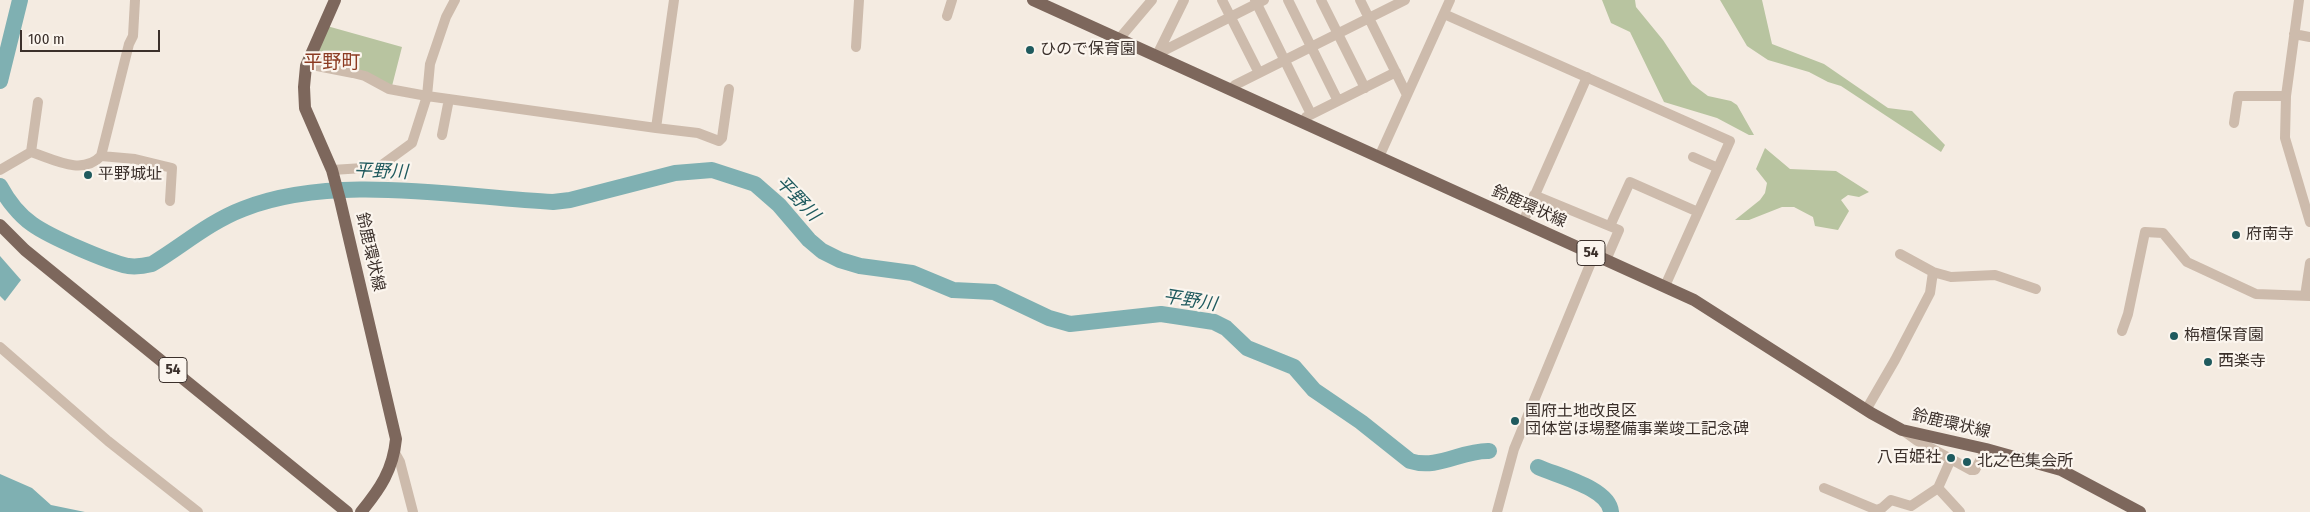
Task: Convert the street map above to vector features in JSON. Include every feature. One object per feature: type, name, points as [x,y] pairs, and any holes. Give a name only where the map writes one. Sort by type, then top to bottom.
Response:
[{"type":"main road","name":"鈴鹿環状線","points":[[334,0],[307,64],[304,79],[305,108],[332,170],[336,184],[396,440],[395,453],[386,478],[361,512]]},
{"type":"main road","name":"鈴鹿環状線","points":[[1033,0],[1054,4],[1119,39],[1157,54],[1230,90],[1306,118],[1379,157],[1665,286],[1710,310],[1866,410],[1902,430],[1986,449],[2061,470],[2140,512]]},
{"type":"main road","name":"54","points":[[0,225],[32,256],[347,512]]},
{"type":"street","points":[[0,170],[31,152],[75,166],[90,164],[101,156],[129,44],[133,36],[135,0]]},
{"type":"street","points":[[332,170],[379,166],[412,143],[427,96],[430,64],[446,17],[455,0]]},
{"type":"street","points":[[656,128],[674,0]]},
{"type":"street","points":[[856,47],[859,0]]},
{"type":"street","points":[[947,16],[952,0]]},
{"type":"street","points":[[1119,39],[1152,0]]},
{"type":"street","points":[[1157,54],[1184,0]]},
{"type":"street","points":[[1222,0],[1259,73]]},
{"type":"street","points":[[1288,0],[1338,101]]},
{"type":"street","points":[[1321,0],[1366,88]]},
{"type":"street","points":[[1360,0],[1407,95]]},
{"type":"street","points":[[1379,157],[1450,0]]},
{"type":"street","points":[[2299,0],[2286,96],[2286,138],[2310,222]]},
{"type":"street","points":[[1157,54],[1231,17],[1258,1],[1285,60],[1306,118],[1396,72]]},
{"type":"street","points":[[1230,90],[1259,73],[1400,1]]},
{"type":"street","points":[[1444,14],[1730,141],[1665,286]]},
{"type":"street","points":[[2294,34],[2310,37]]},
{"type":"street","points":[[307,64],[365,76],[389,89],[427,96],[698,133],[719,140],[722,138],[729,89]]},
{"type":"street","points":[[1523,222],[1587,77]]},
{"type":"street","points":[[2234,123],[2238,96],[2286,96]]},
{"type":"street","points":[[442,135],[449,99]]},
{"type":"street","points":[[31,152],[38,102]]},
{"type":"street","points":[[101,156],[135,159],[172,168],[170,201]]},
{"type":"street","points":[[1693,157],[1718,168]]},
{"type":"street","points":[[1610,226],[1630,182],[1698,212]]},
{"type":"street","points":[[1497,512],[1514,449],[1600,257],[1619,230],[1534,195]]},
{"type":"street","points":[[2122,331],[2128,314],[2145,232],[2162,233],[2187,262],[2256,294],[2308,296],[2310,263]]},
{"type":"street","points":[[1900,254],[1933,272],[1951,277],[1995,275],[2036,289]]},
{"type":"street","points":[[1866,410],[1930,293],[1933,272]]},
{"type":"street","points":[[0,347],[88,425],[198,512]]},
{"type":"street","points":[[1902,430],[1916,440],[1975,470],[1986,449]]},
{"type":"street","points":[[395,453],[400,462],[413,512]]},
{"type":"street","points":[[1824,488],[1876,510],[1882,508],[1891,500],[1911,506],[1938,488],[1951,459]]},
{"type":"street","points":[[1938,488],[1960,512]]},
{"type":"green space","points":[[1602,0],[1635,0],[1636,7],[1663,40],[1692,84],[1708,96],[1731,101],[1737,105],[1754,135],[1749,135],[1717,118],[1664,102],[1630,32],[1611,23]]},
{"type":"green space","points":[[1720,0],[1762,0],[1772,44],[1824,64],[1888,108],[1912,111],[1945,145],[1941,152],[1841,86],[1828,82],[1809,72],[1768,60],[1747,46]]},
{"type":"green space","points":[[327,26],[402,47],[392,86],[311,63]]},
{"type":"green space","points":[[1765,148],[1790,169],[1836,171],[1869,192],[1859,197],[1848,195],[1841,200],[1849,211],[1838,230],[1815,226],[1813,217],[1794,207],[1782,207],[1749,220],[1735,220],[1760,200],[1765,193],[1767,183],[1756,169]]},
{"type":"water","points":[[0,256],[21,280],[5,301],[0,296]]},
{"type":"water","points":[[0,474],[32,488],[51,505],[85,512],[0,512]]},
{"type":"waterway","name":"平野川","points":[[0,81],[20,0]]},
{"type":"waterway","name":"平野川","points":[[0,186],[18,211],[40,229],[107,260],[128,266],[137,266],[152,264],[207,227],[231,214],[279,198],[316,192],[396,190],[553,202],[570,200],[675,173],[712,170],[755,184],[779,205],[809,240],[822,251],[840,260],[860,266],[912,273],[953,290],[994,292],[1049,318],[1070,324],[1161,314],[1214,322],[1226,328],[1247,348],[1294,367],[1314,390],[1361,422],[1410,461],[1420,463],[1440,462],[1469,453],[1489,451]]},
{"type":"waterway","name":"平野川","points":[[1538,467],[1581,484],[1602,496],[1611,512]]},
{"type":"place","name":"ひので保育園","points":[[1030,50]]},
{"type":"place","name":"平野城址","points":[[88,175]]},
{"type":"place","name":"府南寺","points":[[2236,235]]},
{"type":"place","name":"栴檀保育園","points":[[2174,336]]},
{"type":"place","name":"西楽寺","points":[[2208,362]]},
{"type":"place","name":"国府土地改良区 団体営ほ場整備事業竣工記念碑","points":[[1515,421]]},
{"type":"place","name":"八百姫社","points":[[1951,458]]},
{"type":"place","name":"北之色集会所","points":[[1967,462]]},
{"type":"district","name":"平野町","points":[[332,63]]}]
